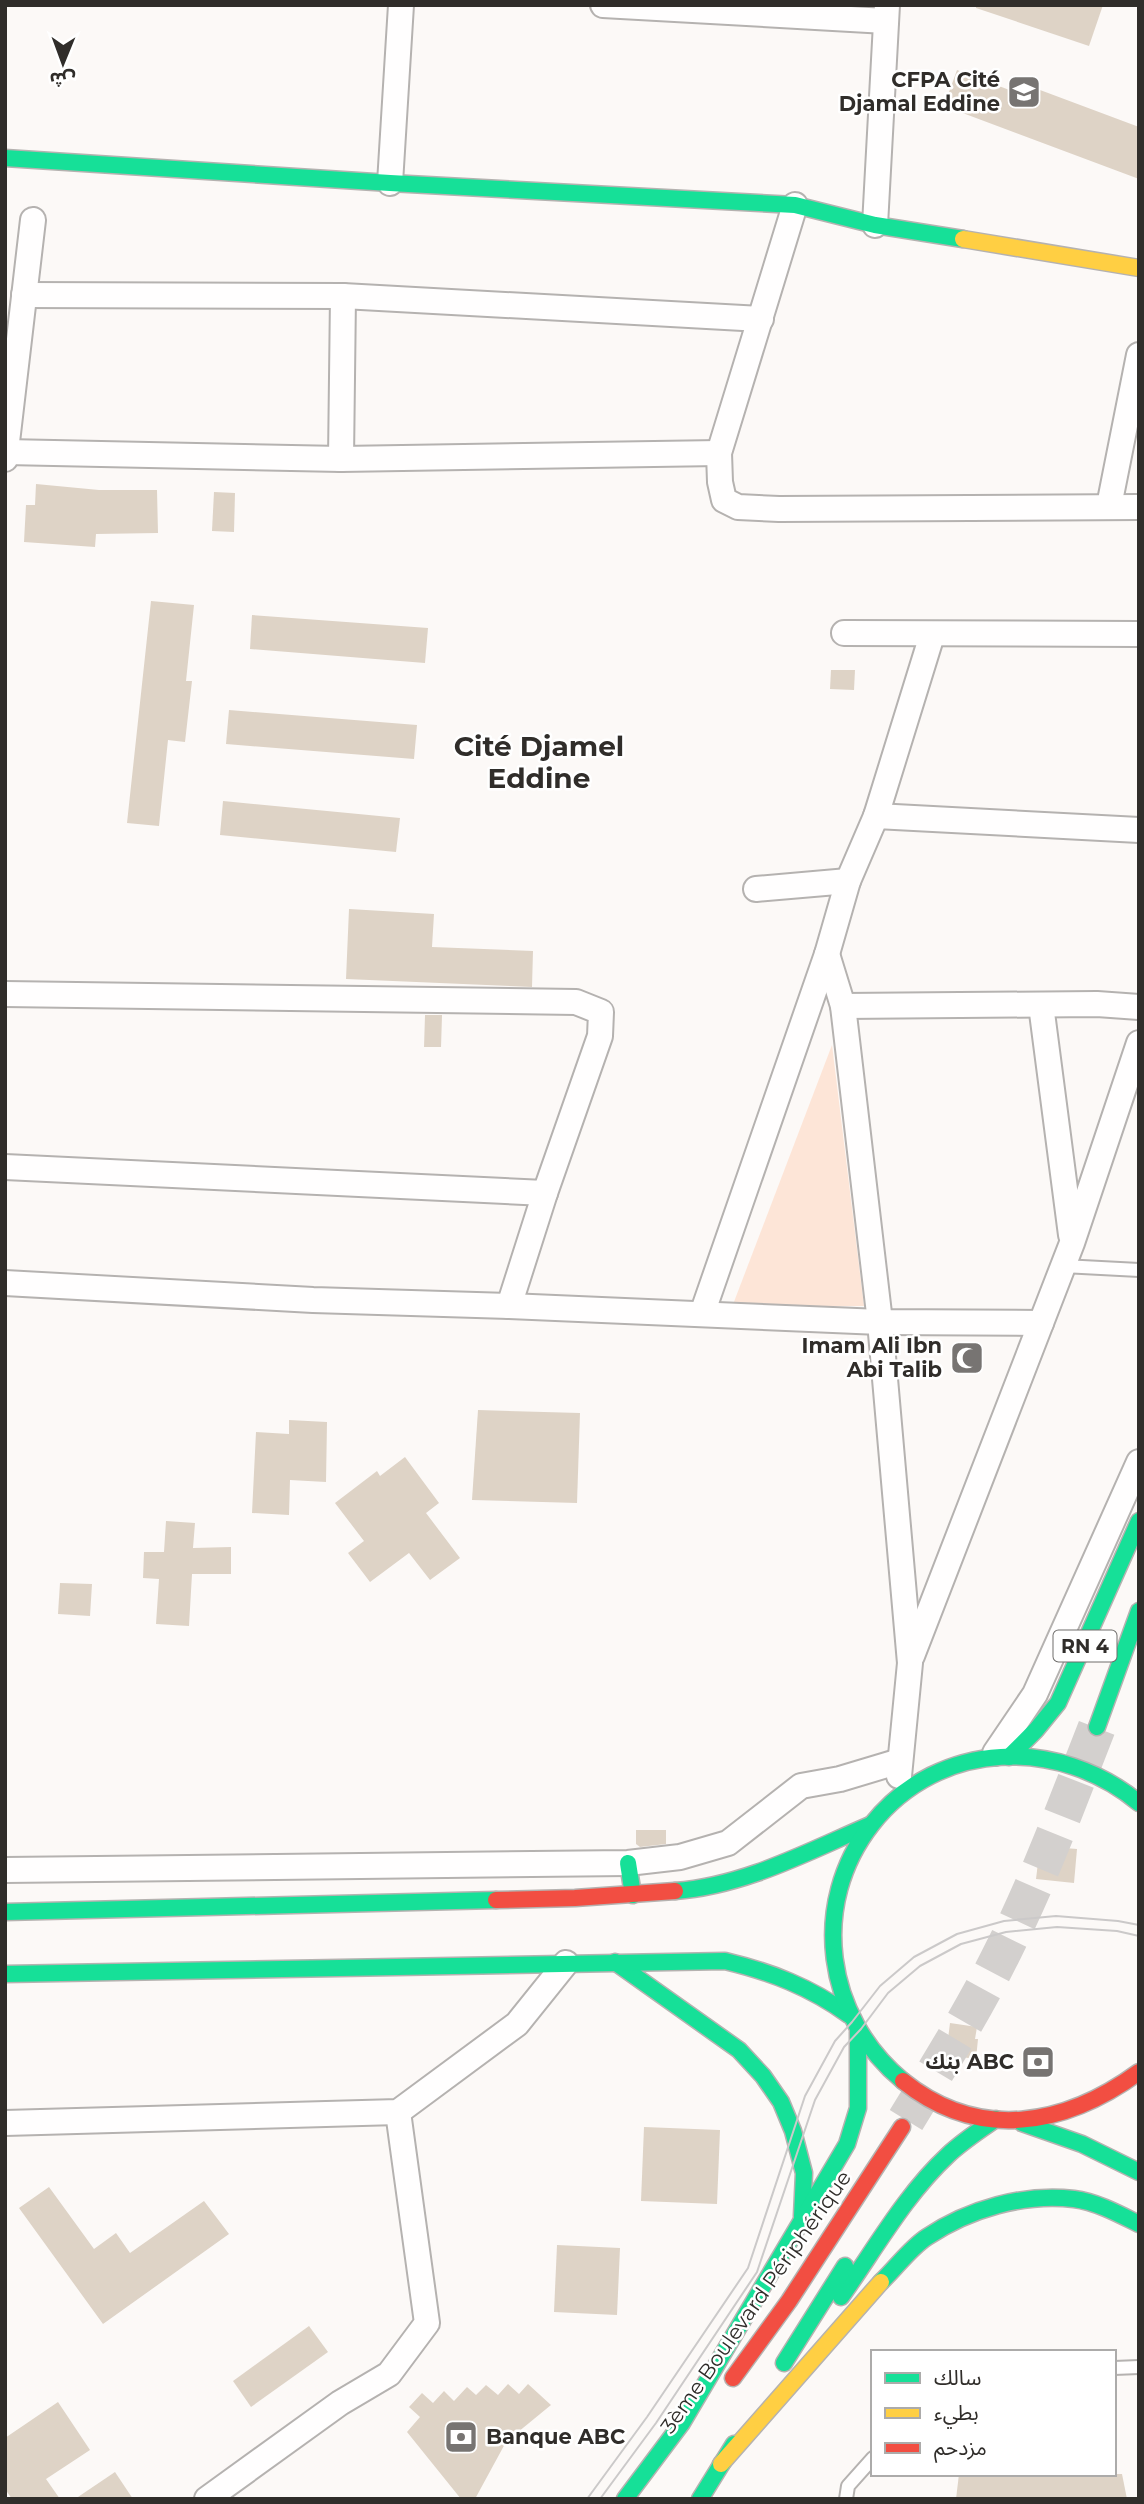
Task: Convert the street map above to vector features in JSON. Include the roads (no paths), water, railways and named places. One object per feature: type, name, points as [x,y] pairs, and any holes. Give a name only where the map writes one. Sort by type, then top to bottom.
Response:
[{"type":"main road","points":[[5,158],[795,205],[875,225],[1139,268]]},
{"type":"main road","name":"RN 4","points":[[1000,1757],[1036,1730],[1058,1703],[1139,1521]]},
{"type":"main road","name":"RN 4","points":[[1097,1727],[1139,1611]]},
{"type":"main road","points":[[1139,1803],[1108,1780],[1077,1766],[1043,1757],[969,1760],[931,1775],[898,1797],[870,1825],[849,1859],[836,1897],[831,1937],[836,1977],[858,2032],[873,2053],[893,2073],[915,2091],[950,2108],[996,2119],[1048,2117],[1081,2108],[1112,2092],[1139,2072]]},
{"type":"main road","points":[[5,1912],[633,1895],[691,1890],[751,1876],[870,1825]]},
{"type":"main road","points":[[628,1863],[633,1895]]},
{"type":"main road","points":[[5,1974],[725,1961],[759,1968],[799,1983],[823,1995],[849,2015]]},
{"type":"main road","points":[[615,1962],[739,2050],[764,2076],[781,2102],[793,2131],[804,2174],[802,2218]]},
{"type":"main road","points":[[625,2499],[682,2423],[847,2144],[859,2099],[858,2032]]},
{"type":"main road","points":[[731,2449],[911,2199],[940,2163],[967,2138],[996,2119]]},
{"type":"main road","points":[[1014,2120],[1107,2154],[1139,2172]]},
{"type":"main road","name":"3ème Boulevard Périphérique","points":[[725,2389],[789,2301],[902,2127]]},
{"type":"main road","points":[[721,2464],[866,2298],[925,2238],[975,2211],[1021,2200],[1075,2199],[1113,2211],[1139,2224]]},
{"type":"main road","points":[[700,2499],[866,2232]]},
{"type":"main road","name":"3ème Boulevard Périphérique","points":[[641,2499],[701,2422]]},
{"type":"street","points":[[390,183],[401,5]]},
{"type":"street","points":[[603,5],[886,13],[875,225]]},
{"type":"street","points":[[795,205],[719,453],[720,493],[724,500],[738,507],[779,509],[1139,507]]},
{"type":"street","points":[[5,459],[33,220]]},
{"type":"street","points":[[24,295],[343,296],[761,319]]},
{"type":"street","points":[[341,459],[343,296]]},
{"type":"street","points":[[1108,506],[1139,355]]},
{"type":"street","points":[[6,452],[341,459],[719,453]]},
{"type":"street","points":[[844,633],[1139,634]]},
{"type":"street","points":[[702,1314],[827,954],[848,881],[876,816],[932,635]]},
{"type":"street","points":[[876,816],[1139,830]]},
{"type":"street","points":[[757,889],[848,881]]},
{"type":"street","points":[[827,954],[843,1006],[880,1322],[909,1663],[898,1797]]},
{"type":"street","points":[[5,994],[576,1002],[601,1012],[600,1036],[509,1306]]},
{"type":"street","points":[[843,1006],[1097,1004],[1139,1007]]},
{"type":"street","points":[[1041,1005],[1067,1254]]},
{"type":"street","points":[[909,1663],[1067,1254],[1139,1043]]},
{"type":"street","points":[[5,1167],[545,1193]]},
{"type":"street","points":[[5,1283],[257,1298],[880,1322],[1041,1323]]},
{"type":"street","points":[[1000,1757],[1035,1694],[1139,1462]]},
{"type":"street","points":[[5,1870],[628,1863],[680,1857],[728,1843],[801,1787],[840,1779],[900,1761]]},
{"type":"street","points":[[5,2123],[398,2112],[517,2024],[566,1963]]},
{"type":"street","points":[[207,2499],[340,2403],[389,2374],[427,2323],[398,2112]]},
{"type":"lane","points":[[1067,1254],[1139,1270]]},
{"type":"lane","points":[[1116,2368],[1139,2367]]},
{"type":"lane","points":[[846,2499],[848,2486],[871,2460]]},
{"type":"tunnel","points":[[906,2120],[1004,1949],[1042,1867],[1097,1727]]},
{"type":"tram line","points":[[587,2499],[647,2417],[748,2268],[805,2096],[835,2041],[880,1986],[914,1957],[957,1934],[1004,1921],[1056,1916],[1139,1925]]},
{"type":"tram line","points":[[600,2499],[656,2423],[757,2272],[815,2100],[844,2047],[888,1993],[920,1966],[961,1944],[1006,1932],[1057,1927],[1117,1931],[1139,1936]]},
{"type":"place","name":"CFPA Cité Djamal Eddine","points":[[1024,92]]},
{"type":"place","name":"Imam Ali Ibn Abi Talib","points":[[967,1358]]},
{"type":"place","name":"بنك ABC","points":[[1038,2062]]},
{"type":"place","name":"Banque ABC","points":[[461,2437]]},
{"type":"district","name":"Cité Djamel Eddine","points":[[539,762]]}]
